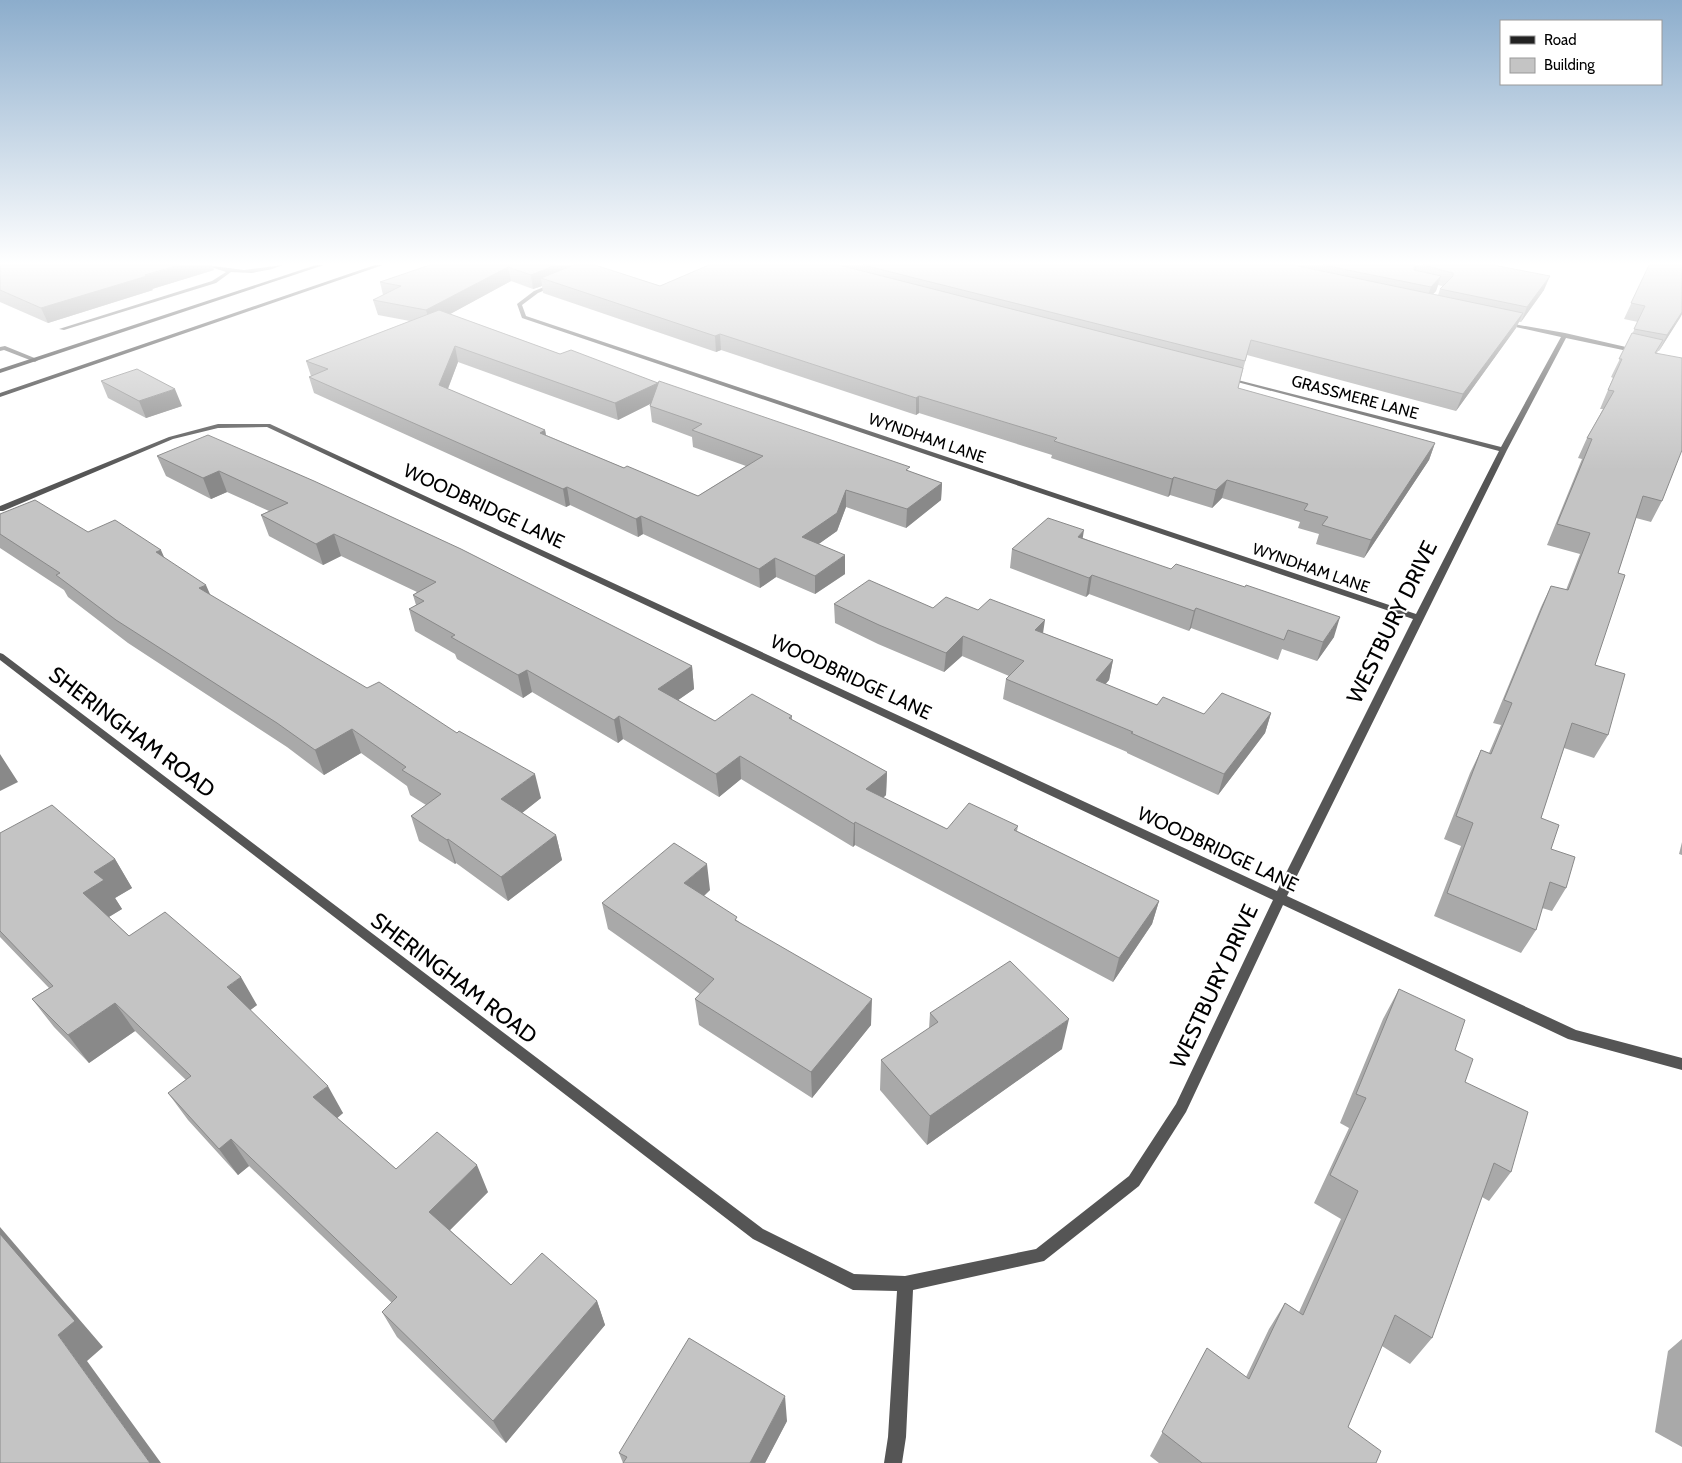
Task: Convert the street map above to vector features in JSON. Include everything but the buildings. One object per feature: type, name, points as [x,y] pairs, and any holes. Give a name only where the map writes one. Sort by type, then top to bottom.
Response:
[{"type":"main road","points":[[0,371],[115,333]]},
{"type":"main road","points":[[0,395],[180,333]]},
{"type":"street","name":"WYNDHAM LANE","points":[[572,333],[1418,618]]},
{"type":"street","points":[[1556,333],[1643,352]]},
{"type":"street","name":"WESTBURY DRIVE","points":[[905,1284],[1039,1256],[1134,1181],[1181,1108],[1280,898],[1418,618],[1503,450],[1565,335]]},
{"type":"street","points":[[2,347],[35,360]]},
{"type":"street","name":"GRASSMERE LANE","points":[[1216,375],[1503,450]]},
{"type":"street","name":"WOODBRIDGE LANE","points":[[0,509],[172,438],[218,426],[268,425],[1573,1035],[1682,1064]]},
{"type":"street","name":"SHERINGHAM ROAD","points":[[0,656],[758,1234],[853,1282],[905,1284]]},
{"type":"street","points":[[893,1463],[897,1436],[905,1284]]}]
